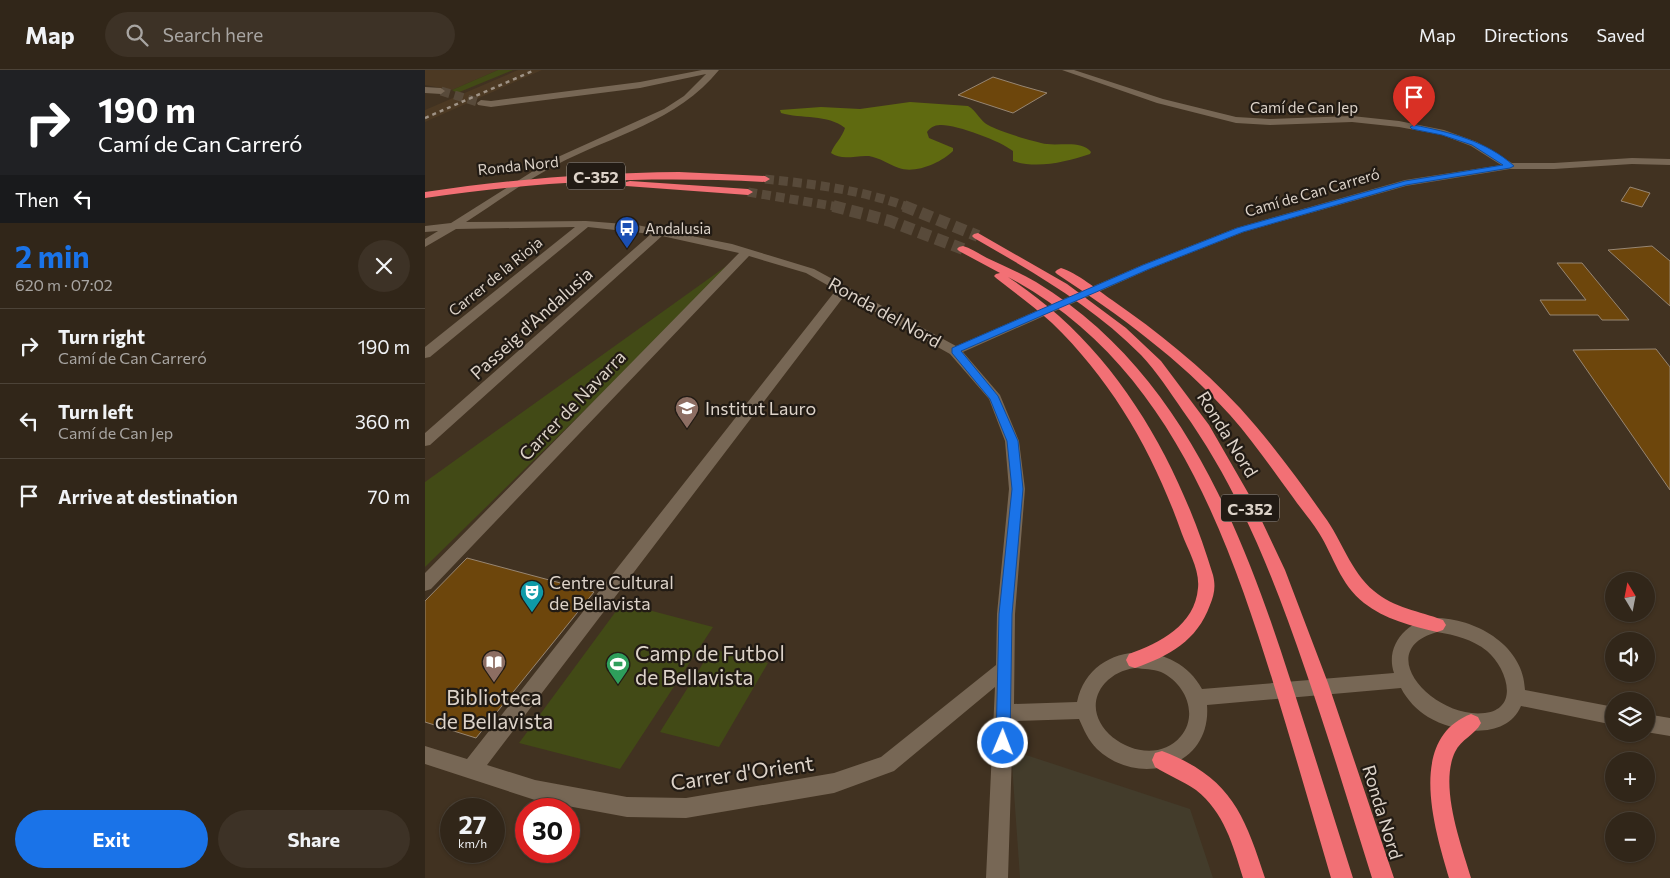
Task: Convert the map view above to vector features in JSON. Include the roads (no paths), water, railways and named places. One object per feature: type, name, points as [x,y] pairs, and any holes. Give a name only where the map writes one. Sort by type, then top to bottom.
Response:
[{"type":"highway","name":"Ronda Nord","points":[[425,195],[491,185],[610,175],[679,174],[765,179]]},
{"type":"highway","name":"Ronda Nord","points":[[425,204],[487,194],[584,186],[645,184],[748,192]]},
{"type":"highway","name":"Ronda Nord","points":[[1383,878],[1294,609],[1254,516],[1222,457],[1197,418],[1141,348],[1069,290],[978,236],[1010,244],[1060,272],[1119,310],[1177,355],[1225,401],[1268,450],[1329,536],[1347,573],[1361,591],[1377,604],[1403,615],[1437,625]]},
{"type":"highway","name":"C-352","points":[[1135,660],[1164,649],[1189,630],[1201,607],[1207,586],[1180,502],[1152,446],[1119,392],[1090,355],[1049,315],[967,252],[1018,277],[1041,291],[1091,329],[1119,356],[1176,428],[1211,490],[1233,537],[1257,600],[1342,878]]},
{"type":"highway","points":[[1460,878],[1440,794],[1442,758],[1451,738],[1471,723]]},
{"type":"highway","points":[[1162,760],[1203,784],[1218,796],[1233,817],[1253,878]]},
{"type":"street","points":[[481,103],[491,104],[640,85],[715,70]]},
{"type":"street","points":[[425,244],[450,226],[552,163],[667,111],[687,98],[715,70]]},
{"type":"street","name":"Camí de Can Jep","points":[[1066,70],[1161,101],[1236,120],[1270,122],[1352,119],[1399,124],[1443,133],[1474,144],[1510,166]]},
{"type":"street","points":[[425,90],[441,90]]},
{"type":"street","name":"Camí de Can Carreró","points":[[955,350],[1146,267],[1240,230],[1405,183],[1510,166],[1555,166],[1632,161],[1670,162]]},
{"type":"street","name":"Ronda del Nord","points":[[425,228],[586,224],[637,228],[660,232],[746,252],[810,272],[955,350],[995,398],[1013,441],[1017,489],[1006,614],[997,878]]},
{"type":"street","name":"Carrer de la Rioja","points":[[425,354],[586,224]]},
{"type":"street","name":"Passeig d'Andalusia","points":[[427,437],[660,232]]},
{"type":"street","name":"Carrer de Navarra","points":[[425,584],[746,252]]},
{"type":"street","points":[[471,770],[843,289]]},
{"type":"street","points":[[1437,625],[1456,627],[1477,634],[1499,651],[1512,668],[1517,685],[1515,701],[1506,714],[1490,721],[1471,723],[1453,719],[1433,710],[1416,696],[1405,680],[1400,664],[1401,649],[1409,637],[1422,629],[1437,625]]},
{"type":"street","points":[[1135,660],[1154,662],[1173,669],[1191,686],[1196,698],[1199,722],[1192,738],[1180,751],[1162,760],[1142,761],[1124,757],[1107,747],[1094,732],[1087,716],[1087,700],[1093,684],[1104,672],[1119,663],[1135,660]]},
{"type":"street","name":"Carrer d'Orient","points":[[425,755],[535,790],[627,807],[686,808],[835,783],[887,764],[1005,668]]},
{"type":"street","points":[[1196,698],[1405,680]]},
{"type":"street","points":[[1515,696],[1605,714]]},
{"type":"street","points":[[1004,713],[1087,710]]},
{"type":"street","points":[[1655,724],[1670,727]]},
{"type":"tunnel","points":[[441,91],[481,103]]},
{"type":"tunnel","points":[[765,179],[855,192],[908,207]]},
{"type":"tunnel","points":[[748,192],[833,206]]},
{"type":"tunnel","points":[[833,206],[839,207]]},
{"type":"tunnel","points":[[833,206],[890,221],[963,249]]},
{"type":"tunnel","points":[[904,206],[978,236]]},
{"type":"railway","points":[[425,118],[535,70]]},
{"type":"place","name":"Andalusia","points":[[627,249]]},
{"type":"place","name":"Institut Lauro","points":[[687,429]]},
{"type":"place","name":"Centre Cultural de Bellavista","points":[[532,613]]},
{"type":"place","name":"Biblioteca de Bellavista","points":[[494,683]]},
{"type":"place","name":"Camp de Futbol de Bellavista","points":[[618,685]]}]
